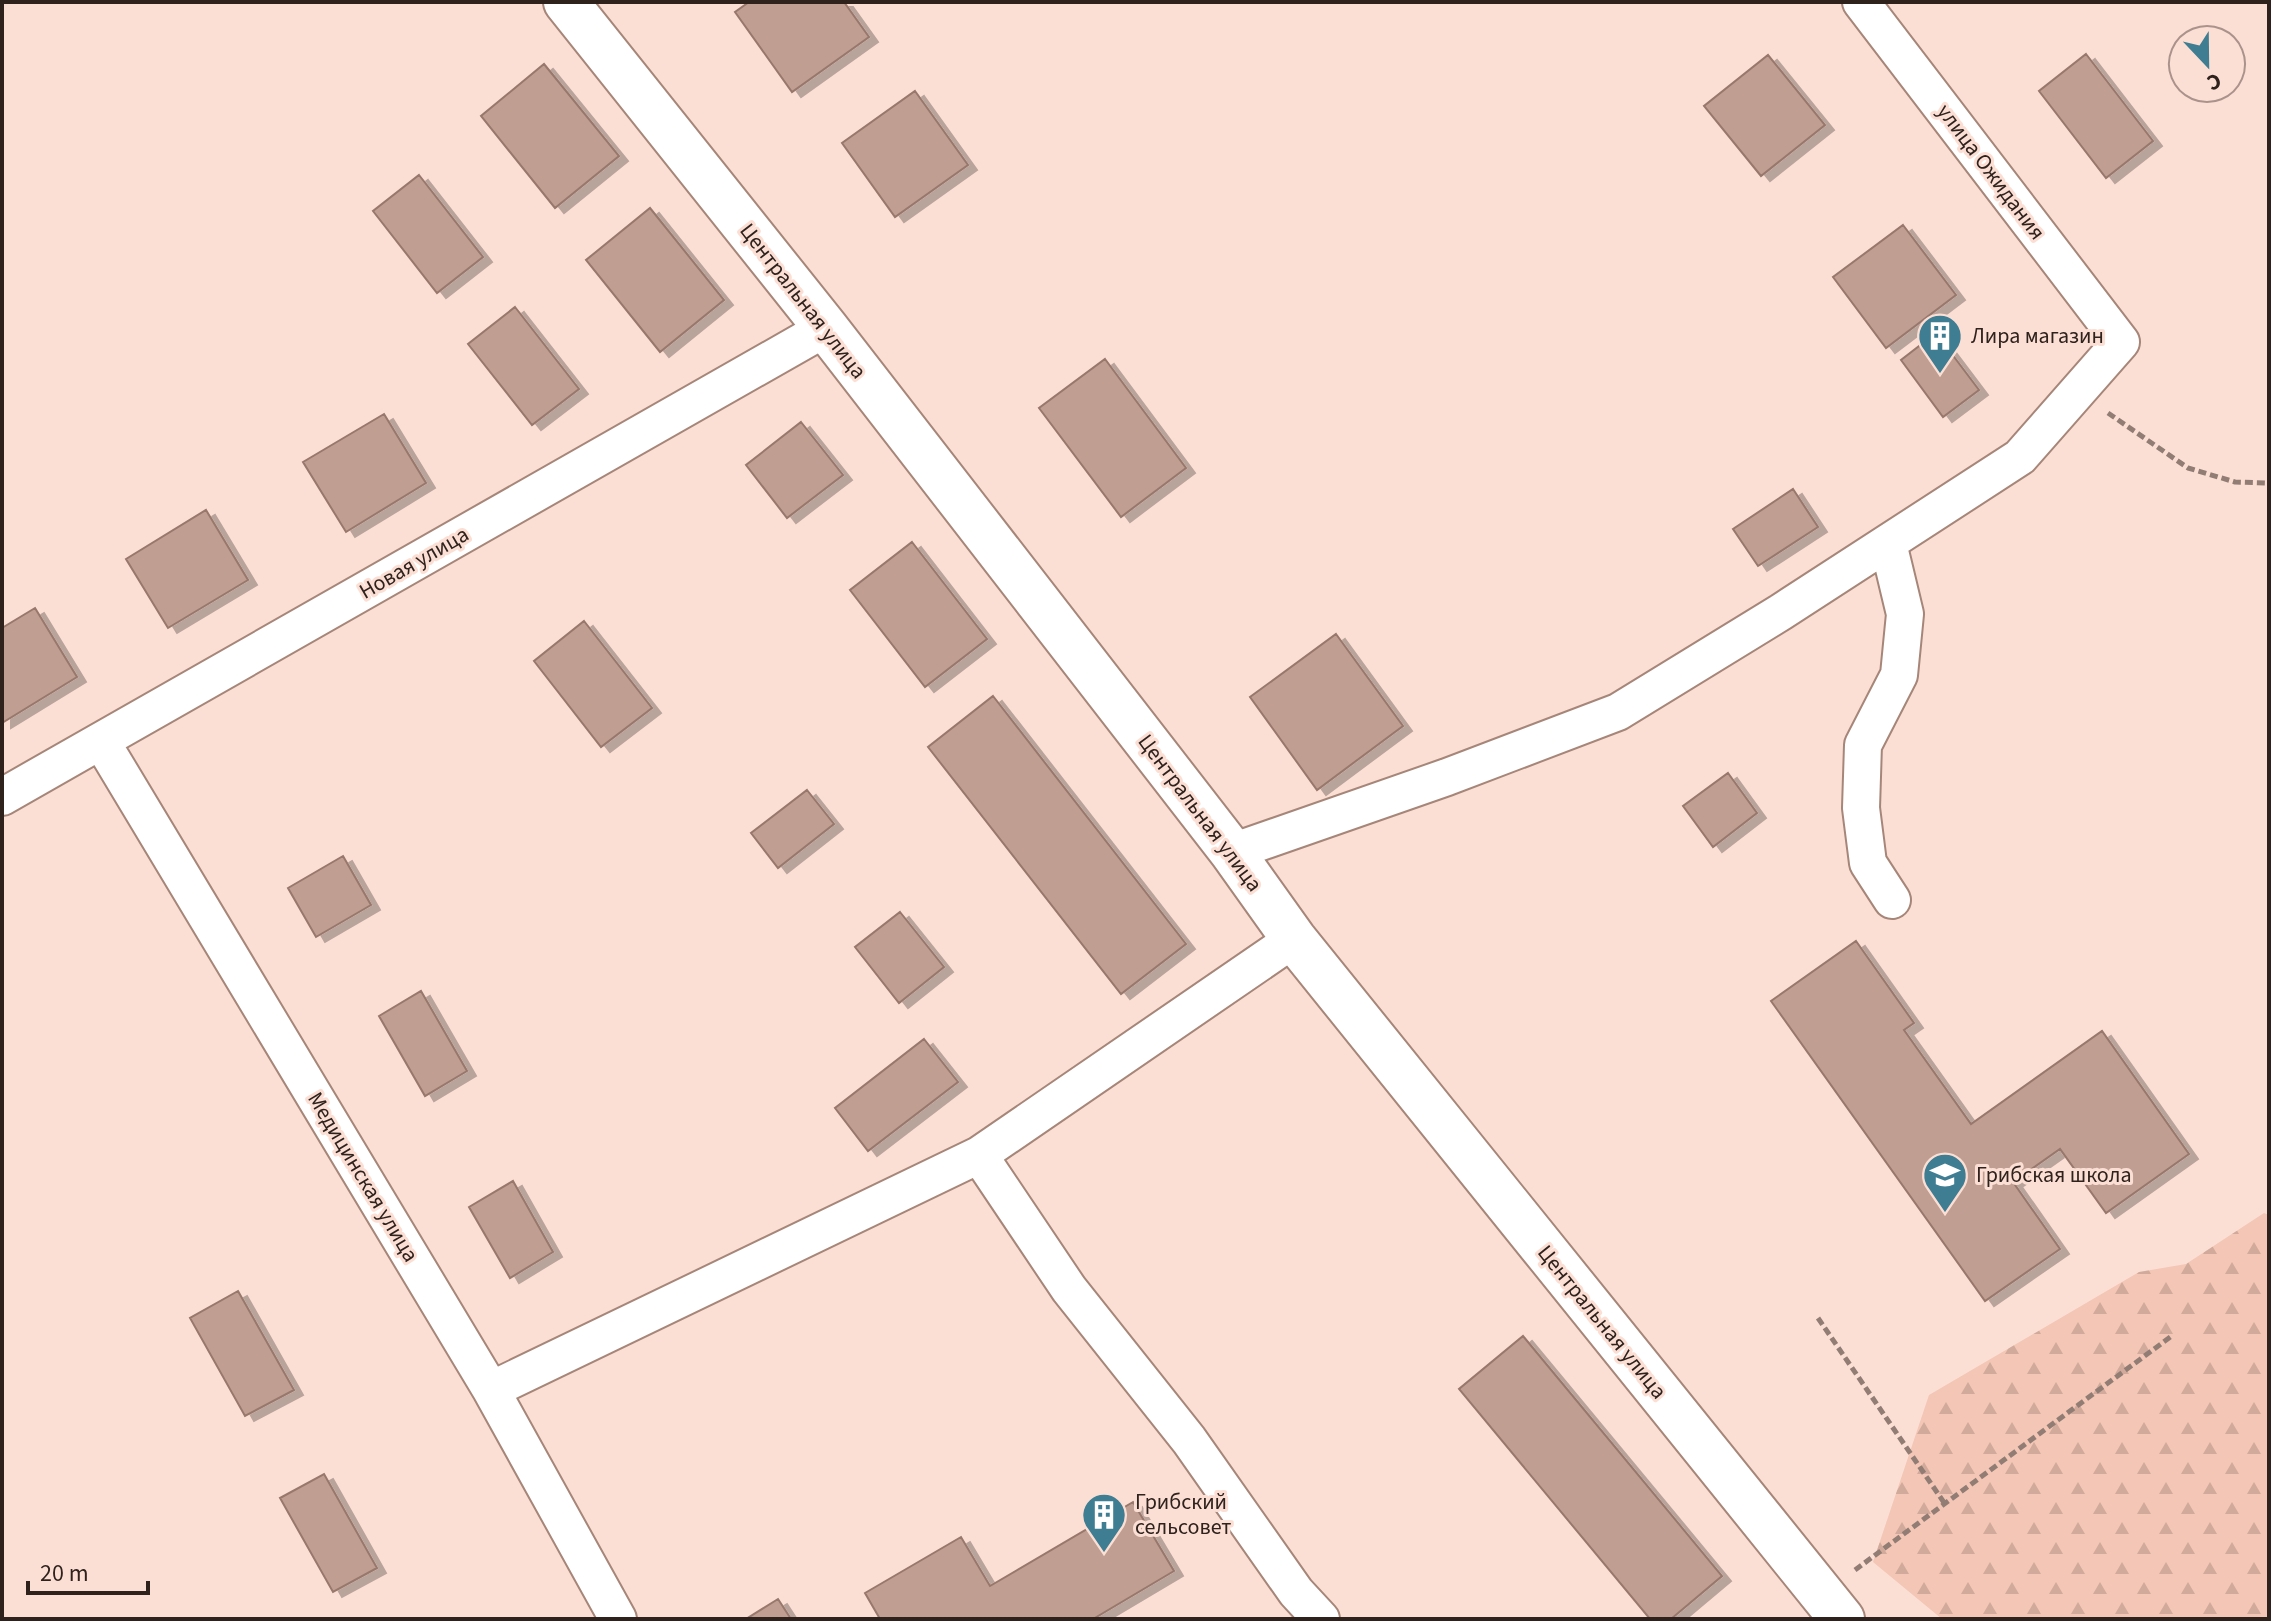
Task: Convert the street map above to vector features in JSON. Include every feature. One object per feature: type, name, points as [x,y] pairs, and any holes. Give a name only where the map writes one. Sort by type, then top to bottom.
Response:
[{"type":"street","name":"Центральная улица","points":[[566,2],[826,328],[1232,852],[1294,939],[1832,1607]]},
{"type":"street","name":"улица Ожидания","points":[[1861,2],[2121,342],[2078,391]]},
{"type":"street","name":"Новая улица","points":[[2,797],[826,328]]},
{"type":"street","points":[[1232,852],[1447,777],[1618,712],[1781,612],[2020,457],[2078,391]]},
{"type":"street","points":[[1888,543],[1905,614],[1899,675],[1863,745],[1861,808],[1868,863],[1892,900]]},
{"type":"street","name":"Медицинская улица","points":[[101,741],[491,1390],[618,1619]]},
{"type":"street","points":[[491,1390],[979,1155],[1294,939]]},
{"type":"street","points":[[979,1155],[1069,1289],[1189,1440],[1296,1592],[1321,1619]]},
{"type":"path","points":[[2078,391],[2188,468],[2235,482],[2269,483]]},
{"type":"path","points":[[1818,1318],[1945,1504]]},
{"type":"path","points":[[1832,1607],[1945,1504],[2173,1335]]},
{"type":"green space","points":[[2264,1213],[2269,1215],[2269,1619],[1942,1619],[1873,1562],[1929,1395],[2139,1272],[2186,1264]]},
{"type":"building","points":[[749,2],[844,2],[869,37],[792,92],[735,12]]},
{"type":"building","points":[[2086,54],[2153,141],[2106,178],[2039,91]]},
{"type":"building","points":[[1768,55],[1825,125],[1761,176],[1704,106]]},
{"type":"building","points":[[544,64],[619,156],[555,208],[481,116]]},
{"type":"building","points":[[915,91],[968,165],[895,217],[842,143]]},
{"type":"building","points":[[419,175],[483,257],[437,293],[373,211]]},
{"type":"building","points":[[650,208],[724,300],[660,352],[586,260]]},
{"type":"building","points":[[1903,225],[1956,295],[1886,348],[1833,277]]},
{"type":"building","points":[[515,307],[579,389],[532,425],[468,344]]},
{"type":"building","name":"Лира магазин","points":[[1936,333],[1979,390],[1943,417],[1901,360]]},
{"type":"building","points":[[1105,359],[1186,468],[1121,517],[1039,408]]},
{"type":"building","points":[[384,414],[426,483],[346,532],[303,462]]},
{"type":"building","points":[[801,422],[843,475],[787,518],[746,465]]},
{"type":"building","points":[[1793,489],[1818,527],[1758,566],[1733,529]]},
{"type":"building","points":[[206,510],[248,580],[168,628],[126,559]]},
{"type":"building","points":[[912,542],[987,639],[925,687],[850,590]]},
{"type":"building","points":[[35,608],[77,677],[2,723],[2,628]]},
{"type":"building","points":[[584,621],[652,708],[601,747],[534,661]]},
{"type":"building","points":[[1336,634],[1403,726],[1317,790],[1250,697]]},
{"type":"building","points":[[993,696],[1186,944],[1121,994],[928,747]]},
{"type":"building","points":[[1728,773],[1757,813],[1713,847],[1683,806]]},
{"type":"building","points":[[807,790],[834,824],[778,868],[751,833]]},
{"type":"building","points":[[343,856],[371,905],[316,937],[288,888]]},
{"type":"building","points":[[900,912],[944,967],[899,1003],[855,947]]},
{"type":"building","points":[[1856,941],[1914,1023],[1904,1030],[1971,1124],[2102,1031],[2189,1154],[2106,1213],[2060,1149],[2013,1182],[2060,1249],[1985,1301],[1771,1001]]},
{"type":"building","points":[[421,991],[467,1071],[425,1096],[379,1016]]},
{"type":"building","points":[[924,1039],[958,1082],[868,1151],[835,1108]]},
{"type":"building","points":[[513,1181],[553,1252],[510,1278],[469,1207]]},
{"type":"building","points":[[238,1291],[294,1390],[245,1416],[190,1318]]},
{"type":"building","points":[[1523,1336],[1722,1576],[1671,1619],[1650,1619],[1459,1389]]},
{"type":"building","points":[[324,1474],[377,1568],[333,1592],[280,1498]]},
{"type":"building","name":"Грибский сельсовет","points":[[1133,1502],[1174,1571],[1093,1619],[880,1619],[865,1593],[961,1537],[990,1586]]},
{"type":"building","points":[[778,1599],[791,1619],[746,1619]]},
{"type":"place","name":"Лира магазин","points":[[1940,375]]},
{"type":"place","name":"Грибская школа","points":[[1945,1214]]},
{"type":"place","name":"Грибский сельсовет","points":[[1104,1554]]}]
